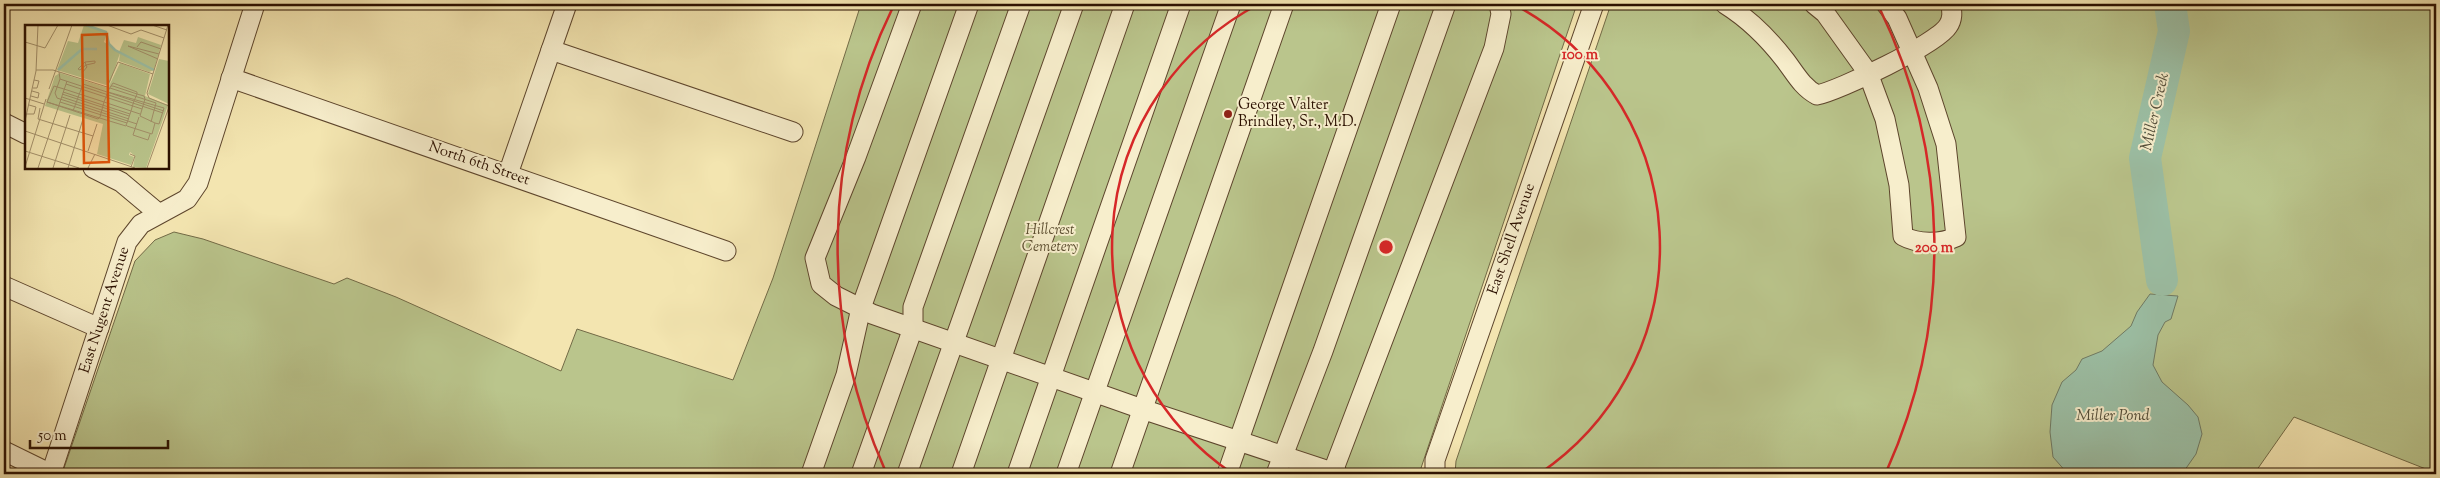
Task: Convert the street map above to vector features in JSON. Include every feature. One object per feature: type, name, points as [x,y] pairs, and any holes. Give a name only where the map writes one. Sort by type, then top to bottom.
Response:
[{"type":"street","name":"East Nugent Avenue","points":[[51,474],[127,242],[141,224],[158,213],[187,199],[198,183],[255,4]]},
{"type":"street","points":[[508,174],[567,4]]},
{"type":"street","points":[[912,4],[856,157],[815,258],[821,284],[836,296],[912,328],[1334,474],[1494,48],[1501,14],[1499,4]]},
{"type":"street","points":[[811,474],[846,375],[861,308],[968,4]]},
{"type":"street","points":[[861,474],[912,328],[913,307],[1021,4]]},
{"type":"street","points":[[906,474],[1074,4]]},
{"type":"street","points":[[961,474],[1126,4]]},
{"type":"street","points":[[1017,474],[1181,4]]},
{"type":"street","points":[[1066,474],[1231,4]]},
{"type":"street","points":[[1120,474],[1284,4]]},
{"type":"street","points":[[1227,474],[1391,4]]},
{"type":"street","points":[[1276,474],[1323,351],[1446,4]]},
{"type":"street","name":"East Shell Avenue","points":[[1435,474],[1435,460],[1594,4]]},
{"type":"street","points":[[1725,4],[1761,31],[1804,86],[1817,95],[1826,93],[1911,52],[1941,34],[1948,26],[1952,15],[1951,4]]},
{"type":"street","points":[[1814,4],[1825,13],[1868,73],[1885,119],[1899,185],[1903,236],[1910,240],[1945,242],[1956,237],[1946,144],[1928,88],[1897,18],[1886,4]]},
{"type":"street","points":[[551,50],[793,132]]},
{"type":"street","name":"North 6th Street","points":[[231,78],[726,251]]},
{"type":"street","points":[[4,123],[25,134]]},
{"type":"street","points":[[95,169],[122,182],[158,213]]},
{"type":"street","points":[[4,286],[99,328]]},
{"type":"street","points":[[4,451],[51,474]]},
{"type":"green space","name":"Hillcrest Cemetery","points":[[861,4],[1577,4],[1419,474],[62,474],[135,261],[155,240],[174,232],[203,239],[334,284],[347,278],[396,297],[561,371],[577,329],[733,380],[773,278]]},
{"type":"green space","points":[[1611,4],[2436,4],[2436,473],[2294,417],[2254,474],[1455,474],[1456,461]]},
{"type":"water","name":"Miller Pond","points":[[2150,294],[2178,296],[2171,319],[2165,322],[2158,335],[2153,365],[2162,382],[2188,405],[2198,417],[2202,434],[2196,454],[2182,474],[2068,474],[2053,457],[2050,432],[2052,405],[2062,382],[2076,370],[2082,359],[2102,351],[2131,326],[2137,312]]},
{"type":"waterway","name":"Miller Creek","points":[[2162,280],[2145,158],[2174,31],[2170,4]]},
{"type":"place","name":"George Valter Brindley, Sr., M.D.","points":[[1228,114]]}]
